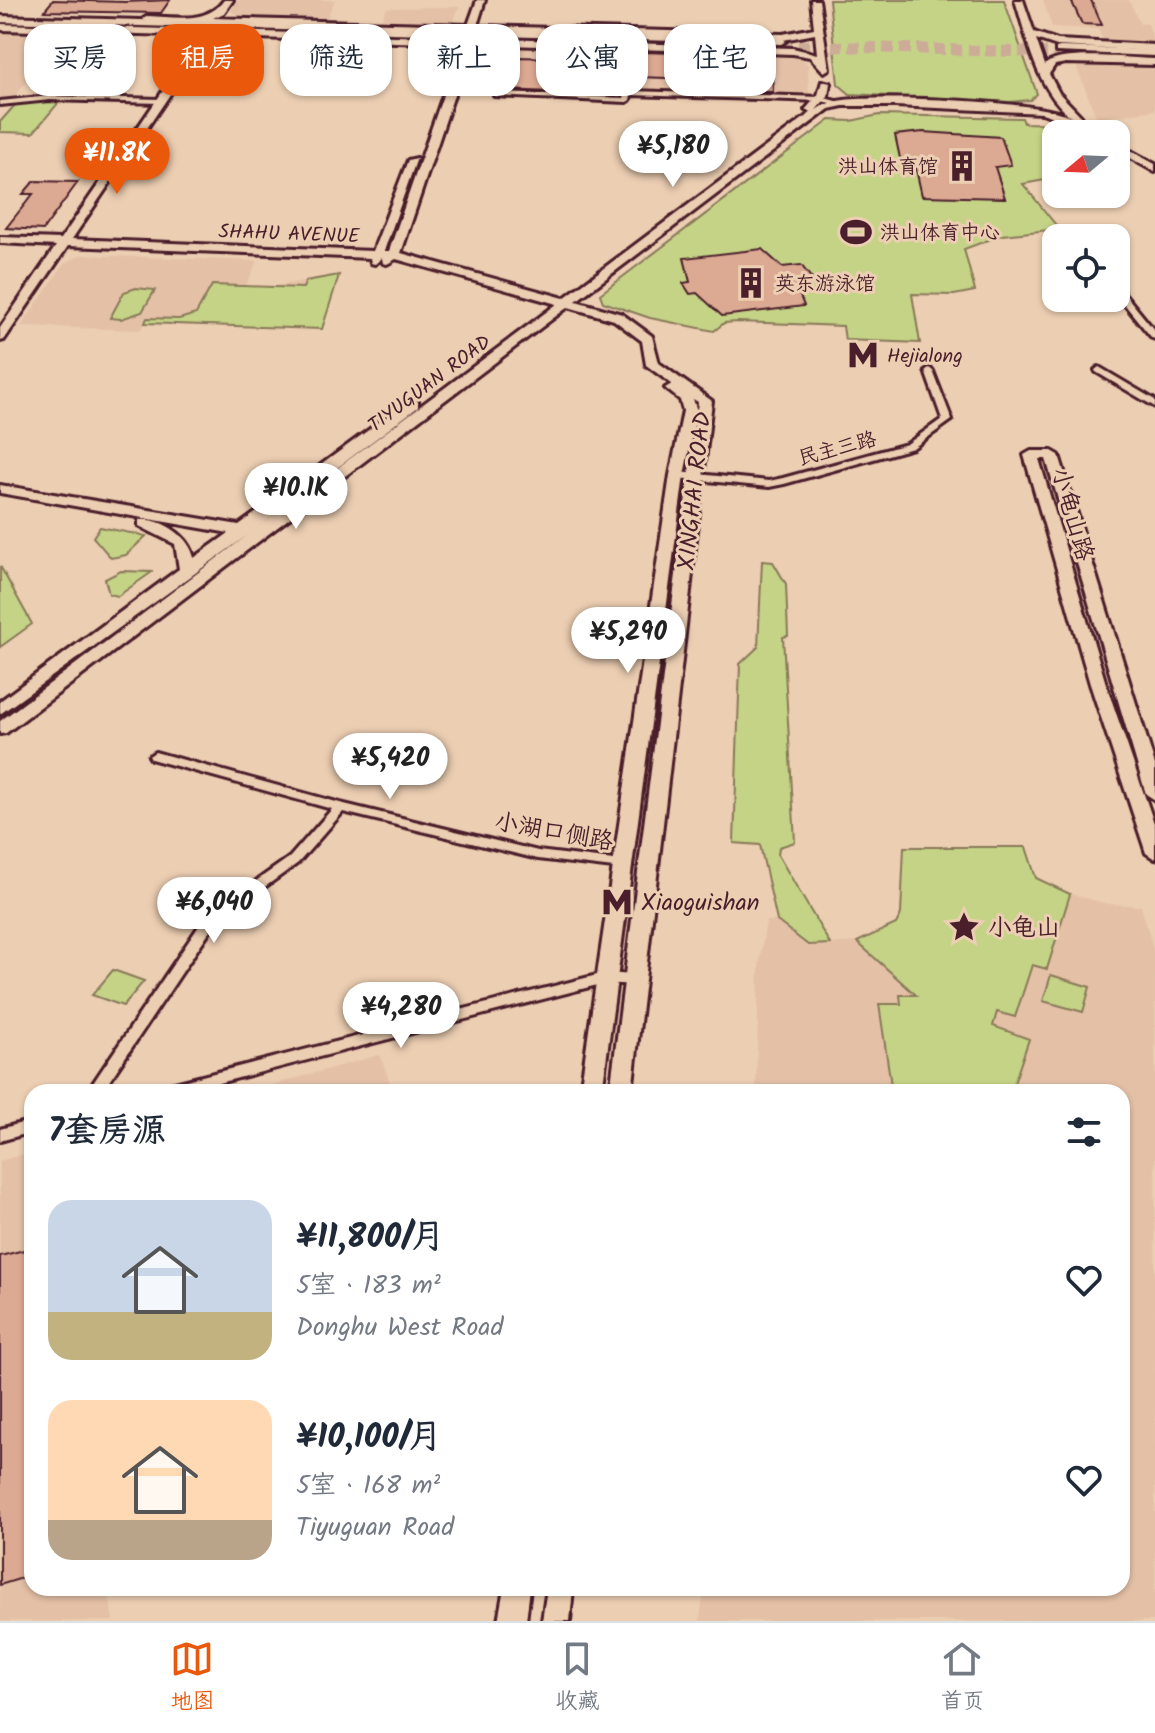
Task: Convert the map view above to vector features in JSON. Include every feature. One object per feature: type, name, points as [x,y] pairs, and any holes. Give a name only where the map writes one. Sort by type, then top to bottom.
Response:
[{"type":"main road","points":[[197,21],[221,11],[229,0]]},
{"type":"main road","points":[[473,24],[481,0]]},
{"type":"main road","points":[[815,0],[825,83],[821,99]]},
{"type":"main road","points":[[1019,0],[1052,89],[1076,120]]},
{"type":"main road","points":[[221,11],[232,21]]},
{"type":"main road","points":[[0,21],[280,29]]},
{"type":"main road","points":[[70,23],[232,21],[335,24]]},
{"type":"main road","points":[[70,23],[152,30]]},
{"type":"main road","points":[[648,35],[782,41],[820,30]]},
{"type":"main road","points":[[392,32],[793,40],[795,47],[776,48]]},
{"type":"main road","points":[[1030,34],[1053,43],[1108,46],[1155,55]]},
{"type":"main road","points":[[1108,46],[1048,47],[1053,56],[1155,55]]},
{"type":"main road","points":[[776,51],[803,53],[823,62]]},
{"type":"main road","points":[[1045,72],[1065,54]]},
{"type":"main road","points":[[825,83],[846,97],[893,103],[1048,111],[1078,120]]},
{"type":"main road","points":[[1007,107],[1039,103],[1047,99],[1052,89]]},
{"type":"main road","points":[[0,319],[57,245],[160,96]]},
{"type":"main road","points":[[157,101],[161,96]]},
{"type":"main road","points":[[383,258],[439,96]]},
{"type":"main road","points":[[383,258],[446,96]]},
{"type":"main road","name":"TIYUGUAN ROAD","points":[[0,709],[187,570],[246,535],[269,510],[557,305],[821,99]]},
{"type":"main road","name":"TIYUGUAN ROAD","points":[[0,729],[246,535],[821,111],[840,103],[893,103]]},
{"type":"main road","points":[[1130,148],[1155,162]]},
{"type":"main road","points":[[1130,154],[1155,169]]},
{"type":"main road","name":"SHAHU AVENUE","points":[[0,243],[383,258],[557,305]]},
{"type":"main road","points":[[0,337],[57,245]]},
{"type":"main road","name":"XINGHAI ROAD","points":[[557,305],[611,324],[632,335],[639,346],[643,368],[686,398],[690,411],[677,475],[592,1084]]},
{"type":"main road","name":"XINGHAI ROAD","points":[[557,305],[610,314],[637,329],[648,339],[653,365],[705,401],[622,1084]]},
{"type":"main road","name":"小龟山路","points":[[1155,794],[1052,455],[1031,455],[1098,684],[1155,853]]},
{"type":"main road","points":[[0,489],[208,524],[246,535]]},
{"type":"main road","points":[[0,499],[144,523],[246,535]]},
{"type":"main road","points":[[208,524],[269,510]]},
{"type":"main road","points":[[144,523],[180,538],[186,551],[187,570]]},
{"type":"main road","points":[[512,1621],[516,1596]]},
{"type":"main road","points":[[556,1621],[559,1596]]},
{"type":"street","points":[[648,94],[821,99],[840,103]]},
{"type":"street","points":[[520,96],[627,100],[628,96]]},
{"type":"street","points":[[0,103],[50,98],[157,101]]},
{"type":"street","points":[[1130,306],[1155,336]]},
{"type":"street","points":[[1099,370],[1155,404]]},
{"type":"street","name":"民主三路","points":[[677,475],[769,484],[919,443],[947,420],[929,371]]},
{"type":"street","name":"小湖口侧路","points":[[155,756],[340,807],[538,855],[622,865]]},
{"type":"street","points":[[99,1084],[210,920],[294,860],[340,807]]},
{"type":"street","points":[[194,1084],[605,978],[635,980]]},
{"type":"street","points":[[0,1135],[24,1128]]},
{"type":"shaded area","points":[[237,0],[335,0],[326,20],[240,17],[231,11]]},
{"type":"shaded area","points":[[1043,0],[1129,0],[1140,24],[1148,24],[1155,44],[1104,42],[1098,29],[1052,27]]},
{"type":"shaded area","points":[[459,7],[453,22],[381,20],[387,8]]},
{"type":"shaded area","points":[[0,29],[24,30],[24,85],[15,96],[0,101]]},
{"type":"shaded area","points":[[520,46],[536,47],[536,96],[625,96],[624,99],[520,96]]},
{"type":"shaded area","points":[[648,50],[664,51],[664,92],[648,92]]},
{"type":"shaded area","points":[[776,57],[800,58],[808,64],[809,97],[776,96]]},
{"type":"shaded area","points":[[1075,63],[1155,64],[1155,110],[1097,119]]},
{"type":"shaded area","points":[[81,255],[257,261],[246,286],[269,287],[339,275],[322,329],[145,323],[140,330],[21,326],[65,263]]},
{"type":"shaded area","points":[[1070,894],[1108,904],[1141,906],[1155,955],[1155,1621],[700,1621],[703,1596],[1130,1596],[1130,1084],[756,1084],[759,967],[766,921],[777,921],[808,945],[857,942],[962,1034],[993,1027],[997,1012],[1015,1017],[1032,965],[1047,969]]},
{"type":"shaded area","points":[[379,1055],[390,1084],[276,1084]]},
{"type":"shaded area","points":[[24,1154],[24,1596],[109,1596],[113,1621],[0,1621],[0,1161]]},
{"type":"green space","points":[[829,0],[1004,0],[1037,94],[1030,100],[1009,102],[850,94],[838,84]]},
{"type":"green space","points":[[43,100],[60,101],[33,133],[0,132],[0,122],[15,105]]},
{"type":"green space","name":"洪山体育中心","points":[[879,115],[1022,118],[1024,123],[1042,124],[1042,181],[1023,184],[1055,224],[1042,224],[1042,231],[1002,235],[964,249],[975,291],[954,295],[912,294],[920,343],[845,340],[843,326],[737,322],[724,323],[714,331],[650,318],[603,302],[600,294],[830,120],[851,121]]},
{"type":"green space","points":[[339,275],[322,329],[145,323],[147,318],[179,319],[196,314],[212,285],[303,288],[306,281]]},
{"type":"green space","points":[[136,288],[155,290],[142,312],[121,319],[110,318],[124,292]]},
{"type":"green space","points":[[100,527],[146,536],[126,555],[111,558],[93,537]]},
{"type":"green space","points":[[762,561],[773,562],[786,584],[788,636],[783,637],[795,842],[779,847],[778,855],[830,944],[808,945],[777,921],[760,845],[734,843],[740,664],[758,647]]},
{"type":"green space","points":[[0,566],[32,624],[0,647]]},
{"type":"green space","points":[[121,571],[152,572],[118,596],[109,594],[105,579]]},
{"type":"green space","points":[[904,847],[1026,847],[1036,878],[1070,894],[1047,969],[1032,965],[1015,1017],[997,1012],[993,1026],[1029,1039],[1014,1084],[891,1084],[879,1004],[901,1004],[900,995],[916,995],[857,942],[896,924],[901,914]]},
{"type":"green space","points":[[113,970],[144,981],[123,1006],[92,995]]},
{"type":"green space","points":[[1051,975],[1090,987],[1083,1012],[1043,1001]]},
{"type":"building","points":[[53,0],[170,0],[161,13],[44,11]]},
{"type":"building","points":[[1071,0],[1091,0],[1102,25],[1082,24]]},
{"type":"building","points":[[648,52],[664,53],[664,78],[648,77]]},
{"type":"building","points":[[520,57],[536,58],[536,91],[520,91]]},
{"type":"building","name":"洪山体育馆","points":[[923,132],[1001,137],[1011,165],[995,167],[1005,198],[922,196],[915,165],[901,163],[895,135]]},
{"type":"building","points":[[34,181],[78,182],[43,230],[6,228],[33,194],[23,194]]},
{"type":"building","name":"英东游泳馆","points":[[762,249],[782,267],[801,265],[816,284],[796,286],[804,306],[722,316],[697,293],[690,294],[683,283],[690,282],[684,258]]},
{"type":"building","points":[[24,1250],[24,1578],[0,1585],[0,1256]]},
{"type":"tunnel","points":[[781,45],[1063,53]]},
{"type":"place","name":"洪山体育馆","points":[[962,166]]},
{"type":"place","name":"洪山体育中心","points":[[856,232]]},
{"type":"place","name":"英东游泳馆","points":[[751,283]]},
{"type":"place","name":"Hejialong","points":[[863,355]]},
{"type":"place","name":"Xiaoguishan","points":[[617,902]]},
{"type":"place","name":"小龟山","points":[[964,927]]}]
